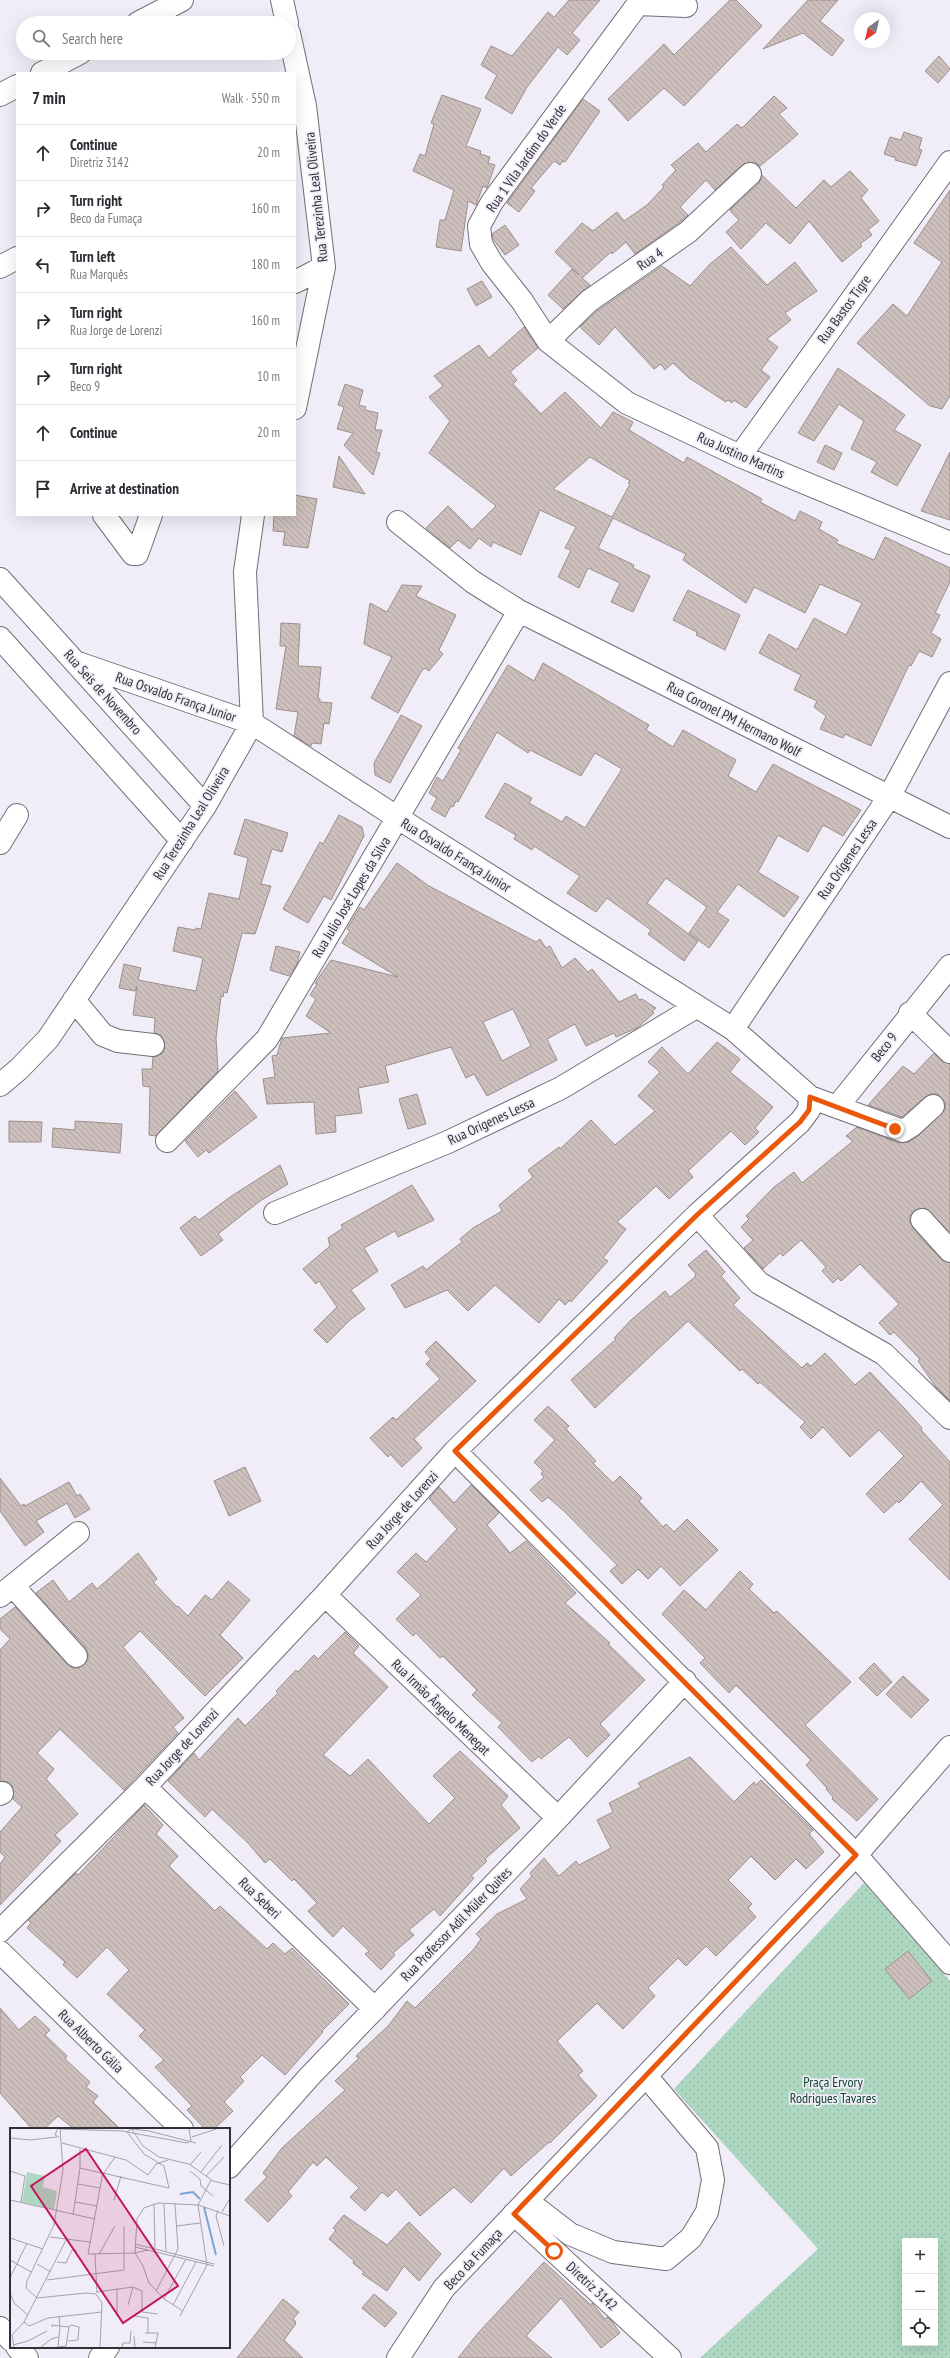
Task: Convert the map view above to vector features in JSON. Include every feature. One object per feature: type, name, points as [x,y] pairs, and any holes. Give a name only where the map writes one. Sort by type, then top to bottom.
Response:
[{"type":"street","points":[[151,16],[182,0]]},
{"type":"street","points":[[282,0],[285,16]]},
{"type":"street","points":[[638,2],[686,6]]},
{"type":"street","name":"Rua 1 Vila Jardim do Verde","points":[[548,341],[522,301],[492,263],[481,244],[479,226],[492,202],[638,2]]},
{"type":"street","points":[[44,72],[67,60]]},
{"type":"street","name":"Rua Terezinha Leal Oliveira","points":[[293,60],[295,72]]},
{"type":"street","name":"Rua Terezinha Leal Oliveira","points":[[296,81],[324,267],[296,403]]},
{"type":"street","points":[[0,95],[16,87]]},
{"type":"street","name":"Rua Bastos Tigre","points":[[740,456],[950,162]]},
{"type":"street","name":"Rua 4","points":[[548,341],[589,301],[688,232],[750,174]]},
{"type":"street","points":[[0,267],[16,259]]},
{"type":"street","points":[[296,281],[324,267]]},
{"type":"street","name":"Rua Justino Martins","points":[[548,341],[627,403],[740,456],[950,543]]},
{"type":"street","points":[[105,516],[133,554],[137,554],[140,550],[151,516]]},
{"type":"street","points":[[252,723],[245,572],[253,516]]},
{"type":"street","name":"Rua Coronel PM Hermano Wolf","points":[[398,522],[473,582],[519,611],[950,827]]},
{"type":"street","name":"Rua Seis de Novembro","points":[[0,579],[205,806]]},
{"type":"street","name":"Rua Julio José Lopes da Silva","points":[[167,1141],[267,1039],[519,611]]},
{"type":"street","points":[[0,638],[182,841]]},
{"type":"street","name":"Rua Osvaldo França Junior","points":[[76,662],[252,723],[398,818],[733,1029],[810,1097]]},
{"type":"street","name":"Rua Orígenes Lessa","points":[[733,1029],[889,797],[950,683]]},
{"type":"street","name":"Rua Terezinha Leal Oliveira","points":[[0,1085],[20,1069],[48,1039],[205,806],[252,723]]},
{"type":"street","points":[[0,843],[17,815]]},
{"type":"street","name":"Beco 9","points":[[837,1107],[910,1013],[950,966]]},
{"type":"street","points":[[74,1000],[102,1035],[118,1041],[153,1044]]},
{"type":"street","name":"Rua Orígenes Lessa","points":[[275,1213],[448,1142],[561,1088],[696,1007]]},
{"type":"street","points":[[910,1013],[950,1052]]},
{"type":"street","points":[[810,1097],[903,1131],[911,1126],[933,1106]]},
{"type":"street","name":"Rua Jorge de Lorenzi","points":[[0,1931],[145,1787],[325,1595],[455,1451],[697,1215],[800,1122],[809,1110],[810,1097]]},
{"type":"street","points":[[697,1215],[759,1283],[884,1354],[950,1418]]},
{"type":"street","points":[[922,1220],[950,1250]]},
{"type":"street","points":[[455,1451],[856,1855],[950,1964]]},
{"type":"street","points":[[76,1656],[7,1591],[78,1533]]},
{"type":"street","name":"Rua Irmão Ângelo Menegat","points":[[325,1595],[558,1818]]},
{"type":"street","name":"Rua Professor Adil Müler Quites","points":[[230,2166],[309,2077],[558,1818],[685,1682]]},
{"type":"street","name":"Beco da Fumaça","points":[[398,2358],[444,2288],[856,1855],[950,1747]]},
{"type":"street","name":"Rua Seberi","points":[[145,1787],[375,2009]]},
{"type":"street","name":"Rua Alberto Gália","points":[[0,1952],[181,2128]]},
{"type":"street","points":[[521,2208],[570,2234],[613,2252],[666,2259],[690,2238],[707,2212],[713,2180],[707,2148],[646,2076]]},
{"type":"street","name":"Diretriz 3142","points":[[521,2208],[670,2358]]},
{"type":"street","points":[[0,2328],[10,2339]]},
{"type":"street","points":[[18,2348],[27,2358]]},
{"type":"street","points":[[100,2358],[107,2348]]},
{"type":"green space","name":"Praça Ervory Rodrigues Tavares","points":[[864,1883],[950,1981],[950,2358],[700,2358],[818,2249],[674,2089]]},
{"type":"building","points":[[569,0],[600,0],[572,33],[580,40],[567,55],[558,47],[527,87],[512,114],[485,98],[497,75],[481,65],[491,46],[512,56],[548,12],[554,17]]},
{"type":"building","points":[[730,0],[736,0],[762,26],[684,106],[664,88],[628,121],[608,99],[664,44],[674,55]]},
{"type":"building","points":[[808,0],[838,0],[820,21],[844,40],[832,56],[803,33],[763,49]]},
{"type":"building","points":[[939,56],[950,69],[938,83],[925,71]]},
{"type":"building","points":[[442,95],[481,109],[466,146],[481,151],[480,154],[490,157],[488,163],[495,165],[487,188],[483,186],[476,205],[468,201],[461,251],[436,247],[440,220],[445,220],[454,190],[413,171],[420,154],[425,156],[434,124],[431,123]]},
{"type":"building","points":[[774,96],[787,108],[779,114],[798,134],[789,142],[760,166],[753,162],[742,165],[715,190],[706,180],[680,207],[688,215],[635,254],[626,242],[612,254],[611,252],[582,278],[590,285],[563,309],[548,295],[572,269],[579,275],[555,252],[582,223],[593,231],[617,212],[624,221],[647,205],[664,187],[662,185],[676,170],[671,165],[698,143],[706,152],[737,124],[742,128]]},
{"type":"building","points":[[583,99],[600,111],[565,162],[563,161],[560,165],[554,161],[531,188],[535,191],[519,212],[507,203]]},
{"type":"building","points":[[904,132],[922,138],[919,149],[922,150],[916,166],[895,160],[896,158],[884,154],[890,137],[901,140]]},
{"type":"building","points":[[850,171],[868,190],[861,198],[879,221],[868,230],[872,235],[860,244],[862,246],[842,262],[809,221],[790,244],[766,223],[741,249],[726,232],[739,220],[730,211],[731,209],[759,183],[762,175],[796,208],[824,180],[831,187]]},
{"type":"building","points":[[950,190],[950,396],[942,409],[930,406],[857,343],[893,304],[907,316],[942,262],[914,243]]},
{"type":"building","points":[[505,225],[519,245],[505,255],[493,239],[492,234]]},
{"type":"building","points":[[731,247],[767,285],[795,262],[817,291],[785,313],[791,320],[767,339],[778,347],[761,370],[770,377],[746,408],[734,400],[732,403],[728,400],[726,402],[689,378],[673,363],[665,370],[661,364],[654,369],[615,327],[599,345],[580,327],[597,311],[662,266],[690,286],[710,264]]},
{"type":"building","points":[[482,281],[492,297],[476,306],[467,289]]},
{"type":"building","points":[[524,327],[538,348],[510,372],[517,380],[513,384],[541,414],[565,392],[601,428],[613,412],[633,422],[629,430],[684,463],[687,457],[762,499],[760,502],[795,521],[800,511],[822,522],[819,529],[838,540],[836,543],[874,560],[885,537],[950,568],[950,582],[935,613],[940,615],[931,633],[941,639],[932,657],[919,651],[911,666],[909,665],[871,746],[845,734],[843,738],[820,729],[826,716],[814,707],[817,701],[794,690],[801,675],[759,653],[769,634],[797,650],[814,618],[846,635],[862,603],[820,584],[805,613],[754,587],[746,603],[683,560],[686,554],[613,518],[598,548],[634,565],[633,568],[650,576],[633,612],[611,602],[620,583],[588,568],[579,588],[558,577],[571,550],[565,548],[576,527],[540,510],[521,555],[493,542],[491,547],[479,538],[470,549],[458,540],[450,548],[426,528],[448,506],[472,530],[496,506],[429,453],[450,421],[429,397],[443,386],[434,376],[479,345],[489,358]],"holes":[[[590,457],[630,481],[628,483],[630,484],[612,517],[553,489]]]},
{"type":"building","points":[[838,368],[905,415],[894,430],[921,445],[897,486],[871,472],[877,462],[851,449],[864,421],[839,404],[814,441],[798,433]]},
{"type":"building","points":[[345,384],[363,390],[359,405],[366,407],[365,410],[378,413],[375,430],[382,430],[376,452],[380,453],[373,475],[344,445],[353,433],[337,429],[344,407],[338,405]]},
{"type":"building","points":[[825,445],[842,453],[834,470],[817,462]]},
{"type":"building","points":[[950,452],[950,520],[921,511]]},
{"type":"building","points":[[339,456],[365,494],[333,487]]},
{"type":"building","points":[[296,495],[317,499],[308,548],[283,545],[285,532],[273,531],[274,516],[296,516]]},
{"type":"building","points":[[402,585],[422,586],[416,596],[456,615],[439,650],[443,654],[429,671],[425,668],[421,672],[398,713],[371,698],[392,657],[364,644],[370,603],[387,612]]},
{"type":"building","points":[[688,590],[740,615],[725,650],[696,635],[697,632],[673,620]]},
{"type":"building","points":[[281,623],[300,624],[298,666],[321,667],[318,699],[320,699],[320,702],[332,703],[329,724],[324,723],[321,744],[312,743],[311,746],[294,736],[298,712],[276,709],[286,646],[280,646]]},
{"type":"building","points":[[543,663],[649,725],[646,730],[673,747],[683,730],[736,760],[728,776],[756,792],[773,764],[861,810],[843,836],[823,825],[808,852],[778,835],[758,872],[799,897],[784,917],[738,884],[717,912],[729,920],[709,948],[689,933],[707,907],[666,878],[647,903],[698,941],[684,961],[648,934],[651,930],[607,898],[596,912],[567,893],[580,876],[534,846],[532,850],[514,839],[516,835],[485,817],[505,783],[532,798],[529,803],[562,822],[566,816],[585,828],[622,769],[595,753],[581,776],[530,750],[528,753],[497,732],[458,802],[456,801],[453,807],[451,806],[445,817],[431,809],[437,798],[429,793],[437,777],[443,781],[461,750],[458,748],[508,665],[534,681]]},
{"type":"building","points":[[401,715],[422,726],[390,783],[375,775],[374,763]]},
{"type":"building","points":[[339,815],[362,827],[364,836],[331,900],[324,896],[308,923],[283,909],[320,842],[323,844]]},
{"type":"building","points":[[245,819],[288,833],[282,852],[272,849],[261,884],[271,886],[255,934],[242,933],[227,993],[224,992],[223,997],[221,996],[216,1038],[218,1071],[156,1136],[149,1135],[150,1087],[143,1086],[142,1069],[152,1069],[153,1057],[163,1053],[165,1046],[161,1035],[154,1033],[155,1018],[133,1015],[137,986],[135,991],[119,988],[124,964],[141,968],[138,980],[196,991],[203,958],[173,951],[178,927],[195,930],[196,928],[201,929],[209,893],[239,899],[248,858],[234,854]]},
{"type":"building","points":[[397,863],[429,886],[536,942],[540,939],[546,948],[550,946],[562,968],[575,958],[588,972],[592,969],[619,1002],[636,994],[639,1000],[642,999],[656,1008],[652,1011],[654,1013],[637,1028],[616,1037],[614,1033],[586,1046],[575,1024],[547,1039],[557,1060],[487,1096],[474,1074],[466,1078],[451,1047],[385,1066],[389,1082],[358,1088],[362,1113],[335,1116],[336,1132],[316,1134],[314,1102],[267,1104],[263,1079],[275,1077],[272,1056],[277,1055],[282,1038],[331,1033],[306,1016],[316,999],[310,995],[317,984],[315,983],[331,960],[398,977],[342,943],[350,931],[347,929],[360,907],[364,910]],"holes":[[[513,1009],[531,1046],[502,1061],[483,1022]]]},
{"type":"building","points":[[276,946],[300,952],[297,964],[289,976],[270,970]]},
{"type":"building","points":[[717,1042],[740,1059],[730,1072],[773,1107],[755,1128],[759,1132],[745,1145],[731,1131],[688,1171],[693,1177],[669,1199],[656,1186],[617,1222],[626,1229],[603,1258],[608,1261],[571,1302],[570,1300],[565,1305],[559,1299],[539,1323],[495,1285],[468,1311],[447,1290],[405,1308],[391,1285],[423,1266],[426,1270],[462,1242],[460,1239],[473,1228],[502,1211],[499,1205],[533,1177],[528,1170],[559,1147],[560,1149],[591,1120],[615,1145],[655,1111],[638,1096],[660,1072],[648,1062],[662,1047],[688,1074]]},
{"type":"building","points":[[934,1053],[942,1061],[950,1064],[950,1232],[925,1208],[914,1210],[910,1216],[910,1222],[913,1228],[941,1259],[950,1263],[950,1401],[936,1387],[918,1361],[920,1359],[894,1332],[890,1335],[879,1323],[899,1304],[860,1264],[841,1281],[838,1278],[833,1283],[822,1271],[826,1267],[801,1240],[783,1256],[780,1253],[763,1269],[744,1248],[753,1240],[741,1227],[749,1219],[746,1216],[773,1188],[794,1172],[802,1183],[853,1141],[846,1136],[857,1127],[899,1143],[909,1142],[919,1135],[945,1110],[945,1103],[937,1094],[931,1094],[925,1097],[902,1117],[868,1105],[903,1066],[914,1074]]},
{"type":"building","points":[[235,1091],[257,1117],[209,1153],[206,1150],[198,1157],[185,1141]]},
{"type":"building","points":[[417,1094],[426,1124],[408,1129],[399,1099]]},
{"type":"building","points":[[9,1121],[42,1122],[41,1142],[9,1142]]},
{"type":"building","points":[[75,1121],[122,1124],[120,1153],[52,1147],[53,1128],[75,1130]]},
{"type":"building","points":[[280,1165],[288,1184],[260,1201],[218,1234],[223,1240],[201,1256],[180,1228],[195,1216],[199,1220],[230,1197]]},
{"type":"building","points":[[412,1185],[434,1220],[398,1237],[395,1231],[364,1248],[378,1271],[351,1290],[365,1309],[350,1320],[327,1343],[314,1330],[337,1307],[319,1281],[316,1284],[303,1269],[330,1246],[328,1238],[343,1228],[341,1225]]},
{"type":"building","points":[[706,1250],[725,1272],[721,1276],[740,1298],[733,1305],[802,1368],[807,1363],[811,1366],[825,1353],[855,1385],[870,1372],[922,1428],[921,1430],[950,1462],[950,1580],[909,1539],[943,1505],[921,1481],[899,1503],[897,1501],[884,1513],[866,1494],[904,1456],[879,1430],[850,1457],[823,1427],[811,1439],[800,1427],[805,1422],[760,1382],[758,1384],[742,1369],[740,1371],[688,1321],[595,1408],[571,1380],[616,1339],[614,1338],[631,1320],[665,1291],[670,1297],[695,1277],[696,1274],[688,1265]]},
{"type":"building","points":[[436,1341],[476,1381],[414,1439],[422,1448],[402,1467],[390,1454],[388,1457],[370,1438],[393,1417],[396,1420],[440,1379],[426,1364],[431,1359],[425,1352]]},
{"type":"building","points":[[548,1406],[569,1426],[566,1429],[596,1461],[593,1463],[613,1483],[620,1476],[642,1498],[639,1501],[663,1527],[666,1524],[674,1532],[687,1519],[718,1550],[680,1586],[661,1566],[648,1579],[638,1569],[622,1584],[610,1571],[617,1565],[565,1512],[548,1497],[542,1502],[530,1490],[544,1477],[541,1474],[543,1471],[534,1462],[555,1440],[534,1420]]},
{"type":"building","points":[[245,1467],[261,1501],[229,1516],[214,1481]]},
{"type":"building","points":[[0,1478],[21,1506],[24,1504],[25,1506],[69,1482],[77,1496],[80,1494],[90,1509],[75,1518],[67,1503],[36,1521],[44,1532],[25,1546],[0,1511]]},
{"type":"building","points":[[471,1485],[499,1513],[487,1525],[510,1553],[526,1541],[576,1593],[565,1603],[610,1643],[608,1644],[645,1680],[600,1724],[610,1735],[587,1757],[569,1737],[541,1759],[539,1756],[532,1762],[498,1727],[502,1723],[472,1695],[477,1690],[443,1656],[440,1658],[416,1633],[413,1636],[396,1619],[421,1595],[397,1572],[416,1553],[426,1562],[457,1529],[429,1499],[439,1487],[454,1503]]},
{"type":"building","points":[[138,1553],[157,1579],[153,1582],[177,1607],[178,1606],[188,1616],[205,1595],[212,1600],[228,1581],[250,1600],[220,1635],[243,1658],[205,1696],[140,1631],[123,1647],[184,1718],[173,1727],[178,1733],[124,1790],[60,1729],[37,1753],[54,1769],[46,1779],[78,1814],[55,1835],[61,1841],[0,1905],[0,1864],[5,1857],[0,1852],[0,1832],[22,1807],[13,1799],[13,1787],[9,1782],[0,1781],[0,1650],[10,1639],[0,1629],[0,1619],[15,1607],[67,1664],[73,1668],[79,1668],[88,1660],[86,1648],[36,1593],[53,1580],[69,1602],[92,1583],[97,1589]]},
{"type":"building","points":[[740,1571],[753,1584],[749,1589],[774,1613],[777,1611],[851,1682],[805,1725],[878,1799],[857,1821],[832,1799],[833,1797],[826,1789],[827,1788],[806,1765],[811,1760],[736,1685],[729,1693],[700,1663],[705,1658],[662,1614],[684,1590],[706,1610]]},
{"type":"building","points":[[345,1632],[359,1646],[353,1653],[388,1687],[323,1755],[350,1776],[368,1759],[429,1824],[455,1798],[433,1776],[460,1751],[508,1796],[501,1805],[520,1828],[485,1859],[487,1861],[471,1876],[474,1878],[440,1916],[434,1909],[409,1930],[414,1935],[393,1953],[395,1955],[381,1970],[365,1954],[369,1951],[343,1926],[333,1937],[308,1911],[317,1903],[294,1879],[292,1881],[270,1859],[265,1863],[248,1843],[212,1809],[205,1817],[168,1781],[194,1753],[199,1760],[238,1718],[245,1726],[278,1693],[276,1691],[296,1670],[298,1672],[314,1655],[318,1659]]},
{"type":"building","points":[[874,1663],[892,1682],[877,1696],[859,1678]]},
{"type":"building","points":[[903,1676],[929,1700],[911,1718],[886,1694]]},
{"type":"building","points":[[690,1757],[734,1802],[754,1782],[756,1785],[761,1780],[813,1830],[809,1834],[824,1852],[806,1869],[796,1859],[775,1880],[751,1856],[728,1880],[752,1904],[748,1908],[756,1917],[716,1956],[706,1946],[686,1966],[678,1958],[648,1988],[655,1996],[623,2029],[597,2003],[557,2041],[583,2071],[578,2075],[597,2096],[550,2143],[549,2142],[511,2176],[504,2168],[471,2203],[454,2187],[420,2216],[396,2189],[388,2197],[382,2192],[365,2211],[350,2197],[359,2188],[326,2157],[317,2166],[313,2162],[288,2192],[292,2196],[268,2222],[245,2200],[267,2177],[263,2173],[282,2148],[345,2090],[335,2081],[359,2058],[356,2056],[389,2025],[407,2001],[415,2008],[473,1950],[481,1939],[476,1934],[497,1914],[527,1899],[520,1889],[532,1876],[530,1873],[544,1858],[559,1876],[576,1861],[579,1865],[611,1848],[597,1820],[613,1812],[609,1803],[641,1787],[638,1783]]},
{"type":"building","points":[[144,1805],[163,1825],[156,1834],[178,1856],[169,1866],[215,1911],[220,1906],[267,1949],[273,1943],[285,1954],[292,1948],[349,2004],[322,2031],[323,2032],[285,2075],[262,2055],[240,2077],[244,2081],[224,2102],[233,2111],[215,2128],[204,2128],[187,2110],[192,2106],[155,2067],[164,2060],[139,2036],[145,2030],[107,1994],[129,1970],[107,1947],[77,1978],[63,1965],[65,1962],[27,1928],[31,1923],[28,1920],[76,1873],[78,1875]]},
{"type":"building","points":[[908,1951],[932,1981],[909,1999],[885,1969]]},
{"type":"building","points":[[0,2008],[19,2030],[35,2016],[50,2030],[45,2035],[67,2056],[65,2059],[90,2082],[86,2087],[98,2096],[93,2102],[119,2128],[73,2128],[58,2116],[45,2128],[31,2128],[0,2093]]},
{"type":"building","points":[[344,2215],[387,2245],[409,2222],[441,2254],[419,2281],[404,2266],[387,2291],[362,2274],[364,2272],[353,2263],[354,2261],[329,2239],[336,2230],[333,2228]]},
{"type":"building","points":[[544,2262],[591,2305],[592,2303],[605,2319],[607,2317],[611,2320],[620,2333],[601,2348],[561,2298],[526,2336],[552,2358],[458,2358],[479,2332]]},
{"type":"building","points":[[374,2294],[397,2313],[385,2327],[362,2308]]},
{"type":"building","points":[[283,2299],[299,2312],[293,2319],[296,2322],[295,2325],[284,2340],[303,2358],[237,2358]]},
{"type":"route","points":[[554,2251],[514,2214],[856,1855],[455,1451],[697,1215],[800,1122],[809,1110],[810,1097],[895,1129]]}]
